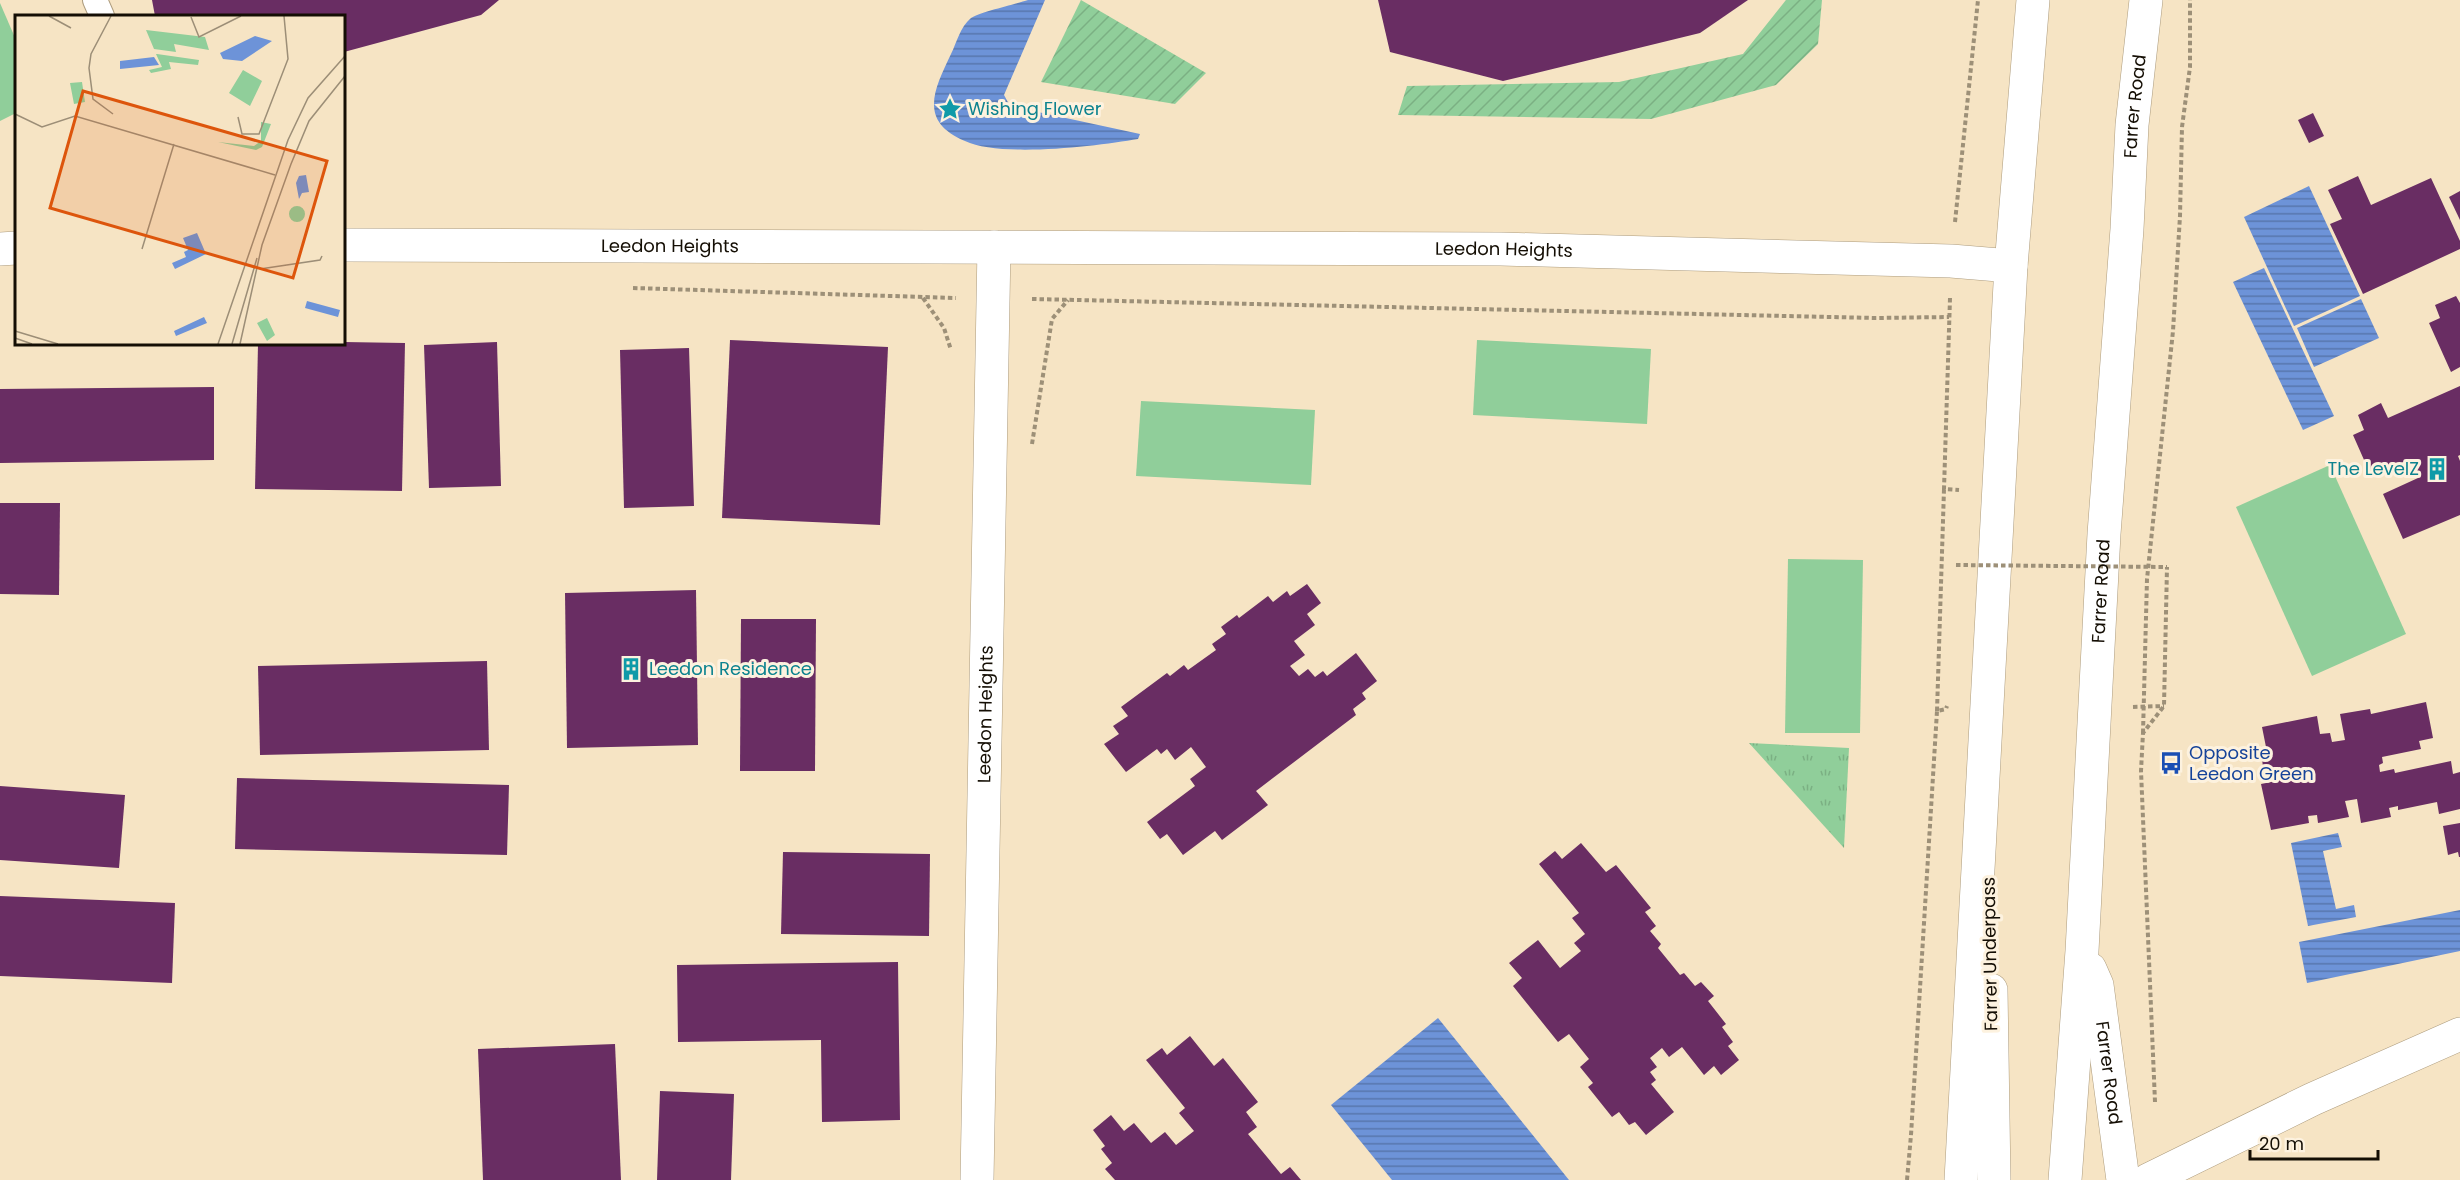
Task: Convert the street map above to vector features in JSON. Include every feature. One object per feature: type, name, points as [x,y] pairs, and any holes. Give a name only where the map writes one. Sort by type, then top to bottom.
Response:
[{"type":"main road","points":[[1961,1180],[2011,266],[2034,0]]},
{"type":"main road","name":"Farrer Road","points":[[2123,1180],[2097,985],[2082,951],[2105,522],[2127,229],[2132,125],[2146,0]]},
{"type":"main road","name":"Leedon Heights","points":[[345,245],[1501,249],[1951,261],[2011,266]]},
{"type":"main road","name":"Leedon Heights","points":[[977,1180],[994,247]]},
{"type":"main road","points":[[0,249],[15,248]]},
{"type":"main road","name":"Farrer Underpass","points":[[1986,728],[1994,1180]]},
{"type":"main road","points":[[2065,1180],[2082,951]]},
{"type":"main road","points":[[2148,1180],[2313,1099],[2460,1034]]},
{"type":"lane","points":[[95,0],[102,15]]},
{"type":"path","points":[[1907,1180],[1937,711],[1951,261],[1978,0]]},
{"type":"path","points":[[2155,1111],[2141,771],[2147,579],[2173,331],[2180,216],[2182,127],[2190,67],[2190,0]]},
{"type":"path","points":[[627,288],[923,298],[1068,299],[1875,318],[1949,316]]},
{"type":"path","points":[[1032,445],[1052,319],[1068,299]]},
{"type":"path","points":[[1944,489],[1966,491]]},
{"type":"path","points":[[1956,565],[2167,567],[2164,706],[2143,733]]},
{"type":"path","points":[[1937,711],[1947,709]]},
{"type":"green space","points":[[1081,0],[1206,73],[1175,104],[1041,82]]},
{"type":"green space","points":[[1786,0],[1822,0],[1818,44],[1776,85],[1651,119],[1398,115],[1407,86],[1619,82],[1743,54]]},
{"type":"green space","points":[[0,3],[15,38],[15,114],[0,121]]},
{"type":"green space","points":[[1477,340],[1651,349],[1647,424],[1473,415]]},
{"type":"green space","points":[[1141,401],[1315,410],[1311,485],[1136,476]]},
{"type":"green space","points":[[2330,465],[2406,634],[2312,676],[2236,507]]},
{"type":"green space","points":[[1788,559],[1863,560],[1860,733],[1785,733]]},
{"type":"green space","points":[[1749,743],[1849,748],[1844,848]]},
{"type":"water","points":[[1028,0],[1045,0],[1004,95],[1010,106],[1140,134],[1138,139],[1050,149],[1001,149],[965,141],[950,133],[941,124],[935,114],[936,92],[939,80],[964,26],[971,18]]},
{"type":"water","points":[[2309,186],[2360,296],[2294,326],[2244,217]]},
{"type":"water","points":[[2264,268],[2334,416],[2303,430],[2233,282]]},
{"type":"water","points":[[2361,299],[2379,338],[2314,367],[2297,328]]},
{"type":"water","points":[[2338,833],[2342,847],[2323,851],[2336,909],[2354,905],[2356,917],[2308,926],[2291,843]]},
{"type":"water","points":[[2460,910],[2460,951],[2307,983],[2299,942]]},
{"type":"water","points":[[1438,1018],[1569,1180],[1392,1180],[1331,1105]]},
{"type":"building","points":[[152,0],[499,0],[481,15],[345,52],[345,15],[155,15]]},
{"type":"building","points":[[1378,0],[1748,0],[1700,33],[1503,81],[1390,52]]},
{"type":"building","points":[[2313,113],[2324,136],[2309,143],[2298,120]]},
{"type":"building","points":[[2358,176],[2371,205],[2431,178],[2460,241],[2460,249],[2363,294],[2330,224],[2342,219],[2328,190]]},
{"type":"building","points":[[2460,191],[2460,220],[2449,197]]},
{"type":"building","points":[[2456,296],[2460,303],[2460,367],[2451,372],[2429,323],[2440,318],[2435,305]]},
{"type":"building","points":[[730,340],[888,347],[880,525],[722,518]]},
{"type":"building","points":[[497,342],[501,486],[429,488],[424,345]]},
{"type":"building","points":[[405,343],[402,491],[255,489],[258,345]]},
{"type":"building","points":[[689,348],[694,506],[624,508],[620,350]]},
{"type":"building","name":"The LevelZ","points":[[2460,386],[2460,455],[2458,456],[2460,461],[2460,515],[2403,539],[2383,494],[2418,478],[2409,459],[2372,478],[2353,435],[2364,430],[2358,415],[2381,403],[2388,418]]},
{"type":"building","points":[[214,387],[214,460],[0,463],[0,389]]},
{"type":"building","points":[[0,503],[60,503],[59,595],[0,594]]},
{"type":"building","points":[[1307,584],[1321,603],[1307,614],[1315,625],[1294,641],[1305,655],[1290,666],[1299,676],[1308,669],[1315,677],[1323,671],[1327,676],[1356,653],[1377,681],[1362,693],[1366,699],[1353,709],[1356,715],[1256,791],[1268,805],[1222,840],[1215,831],[1183,855],[1167,834],[1160,839],[1147,822],[1195,786],[1190,779],[1206,767],[1191,747],[1175,760],[1167,749],[1161,754],[1157,749],[1126,772],[1104,744],[1119,734],[1113,726],[1128,716],[1121,707],[1167,673],[1170,676],[1184,665],[1188,670],[1216,650],[1212,644],[1226,634],[1221,627],[1237,615],[1239,618],[1268,596],[1273,602],[1287,591],[1290,596]]},
{"type":"building","name":"Leedon Residence","points":[[696,590],[698,745],[567,748],[565,593]]},
{"type":"building","points":[[741,619],[816,619],[815,771],[740,771]]},
{"type":"building","points":[[487,661],[489,750],[260,755],[258,666]]},
{"type":"building","points":[[2426,702],[2433,738],[2419,741],[2421,749],[2382,757],[2383,763],[2379,765],[2380,772],[2394,769],[2395,773],[2451,761],[2453,774],[2460,772],[2460,809],[2439,814],[2437,802],[2398,810],[2398,806],[2389,808],[2391,817],[2361,823],[2357,799],[2345,801],[2349,817],[2318,823],[2317,815],[2308,816],[2309,823],[2271,830],[2261,784],[2292,778],[2290,769],[2264,775],[2262,759],[2268,757],[2262,727],[2317,716],[2320,734],[2330,733],[2332,742],[2345,740],[2340,714],[2370,709],[2371,714]]},
{"type":"building","points":[[237,778],[509,785],[507,855],[235,849]]},
{"type":"building","points":[[0,786],[125,795],[119,868],[0,860]]},
{"type":"building","points":[[2460,823],[2460,857],[2458,852],[2448,855],[2443,826]]},
{"type":"building","points":[[1581,843],[1606,872],[1616,865],[1651,908],[1645,912],[1656,926],[1650,931],[1661,944],[1658,948],[1680,975],[1684,973],[1695,986],[1701,982],[1714,996],[1708,1001],[1726,1024],[1722,1027],[1733,1042],[1728,1046],[1739,1060],[1721,1075],[1714,1066],[1704,1075],[1682,1047],[1669,1057],[1662,1048],[1650,1058],[1657,1067],[1650,1072],[1656,1080],[1651,1084],[1674,1112],[1646,1135],[1635,1122],[1629,1125],[1619,1112],[1612,1117],[1588,1087],[1593,1083],[1580,1067],[1589,1059],[1569,1034],[1558,1042],[1513,986],[1522,978],[1509,963],[1538,940],[1560,968],[1581,951],[1574,943],[1585,934],[1572,918],[1579,913],[1539,864],[1555,851],[1562,859]]},
{"type":"building","points":[[783,852],[930,854],[929,936],[781,934]]},
{"type":"building","points":[[0,896],[175,903],[172,983],[0,976]]},
{"type":"building","points":[[898,962],[900,1120],[822,1122],[821,1040],[678,1042],[677,965]]},
{"type":"building","points":[[1190,1036],[1214,1066],[1223,1058],[1258,1102],[1246,1112],[1257,1127],[1248,1134],[1281,1174],[1290,1167],[1301,1180],[1115,1180],[1105,1169],[1112,1163],[1101,1149],[1105,1146],[1093,1130],[1111,1115],[1124,1131],[1134,1123],[1151,1143],[1165,1132],[1176,1145],[1194,1131],[1179,1113],[1185,1108],[1146,1060],[1162,1048],[1167,1055]]},
{"type":"building","points":[[615,1044],[621,1180],[483,1180],[478,1049]]},
{"type":"building","points":[[660,1091],[734,1094],[731,1180],[657,1180]]},
{"type":"place","name":"Wishing Flower","points":[[950,109]]},
{"type":"place","name":"The LevelZ","points":[[2437,469]]},
{"type":"place","name":"Leedon Residence","points":[[631,669]]},
{"type":"place","name":"Opposite Leedon Green","points":[[2171,763]]}]
